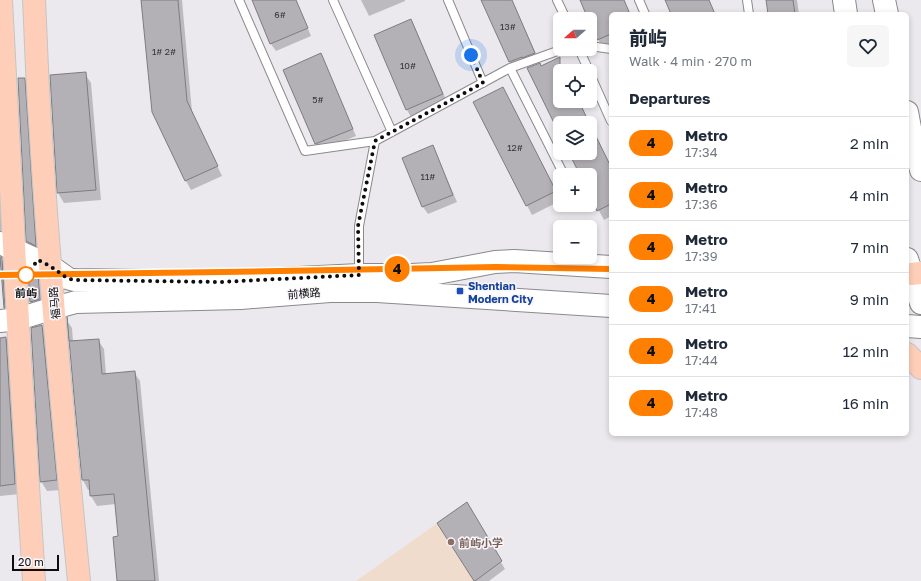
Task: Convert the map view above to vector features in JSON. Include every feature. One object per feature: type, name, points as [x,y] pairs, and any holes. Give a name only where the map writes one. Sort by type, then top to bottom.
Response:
[{"type":"main road","points":[[1,0],[9,320],[34,581]]},
{"type":"main road","name":"福马路","points":[[34,0],[40,120],[50,266],[79,581]]},
{"type":"main road","points":[[844,0],[846,12]]},
{"type":"main road","points":[[884,0],[887,12]]},
{"type":"main road","points":[[910,114],[910,128],[921,170]]},
{"type":"main road","name":"前横路","points":[[7,246],[50,266],[67,278],[74,280],[220,282],[359,275],[411,275],[495,262],[609,267]]},
{"type":"main road","points":[[912,270],[921,303]]},
{"type":"main road","name":"前横路","points":[[9,320],[76,302],[241,298],[330,291],[377,291],[609,306]]},
{"type":"main road","points":[[909,326],[921,327]]},
{"type":"main road","points":[[909,356],[921,368]]},
{"type":"lane","points":[[239,0],[305,151],[375,141],[510,68],[553,53]]},
{"type":"lane","points":[[333,0],[392,132]]},
{"type":"lane","points":[[448,0],[483,83]]},
{"type":"lane","points":[[557,0],[563,12]]},
{"type":"lane","points":[[640,0],[644,12]]},
{"type":"lane","points":[[747,0],[749,12]]},
{"type":"lane","points":[[597,47],[609,49]]},
{"type":"lane","points":[[510,68],[560,168]]},
{"type":"lane","points":[[597,90],[609,117]]},
{"type":"lane","points":[[359,275],[358,226],[375,141]]},
{"type":"shaded area","name":"前屿小学","points":[[467,502],[502,561],[475,581],[356,581]]},
{"type":"building","points":[[141,0],[178,0],[187,101],[218,166],[185,181],[152,112]]},
{"type":"building","points":[[252,0],[296,0],[308,28],[270,44]]},
{"type":"building","points":[[481,0],[512,0],[535,53],[509,62]]},
{"type":"building","points":[[580,0],[624,0],[629,12],[609,12],[609,35],[597,40],[597,12],[585,12]]},
{"type":"building","points":[[665,0],[709,0],[714,12],[670,12]]},
{"type":"building","points":[[766,0],[793,0],[795,12],[768,12]]},
{"type":"building","points":[[411,19],[443,94],[406,110],[374,35]]},
{"type":"building","points":[[321,53],[353,129],[315,144],[283,70]]},
{"type":"building","points":[[560,57],[560,64],[553,64],[553,108],[582,108],[586,116],[553,116],[553,121],[527,68],[540,63],[541,66]]},
{"type":"building","points":[[86,72],[96,190],[57,193],[50,75]]},
{"type":"building","points":[[18,78],[25,78],[36,246],[26,241]]},
{"type":"building","points":[[503,87],[553,185],[553,192],[526,206],[473,102]]},
{"type":"building","points":[[597,138],[609,163],[609,205],[597,211],[597,168],[576,168],[572,160],[597,160]]},
{"type":"building","points":[[433,145],[453,195],[422,207],[402,158]]},
{"type":"building","points":[[0,257],[2,258],[5,308],[4,308]]},
{"type":"building","points":[[28,270],[38,274],[40,299],[30,302]]},
{"type":"building","points":[[42,325],[57,480],[40,482],[31,328]]},
{"type":"building","points":[[6,337],[15,484],[0,486],[0,338]]},
{"type":"building","points":[[99,339],[102,374],[135,371],[155,581],[117,581],[113,537],[118,536],[114,494],[90,496],[89,480],[82,480],[69,341]]},
{"type":"building","points":[[467,502],[502,561],[475,581],[437,523]]},
{"type":"metro line","name":"4","points":[[0,275],[496,267],[609,269]]},
{"type":"place","name":"前屿","points":[[26,275]]},
{"type":"place","name":"Shentian Modern City","points":[[460,291]]},
{"type":"place","name":"前屿小学","points":[[451,542]]},
{"type":"route","points":[[26,275],[38,260],[50,266],[67,278],[74,280],[220,282],[359,275],[358,226],[375,141],[483,83],[471,55]]}]
